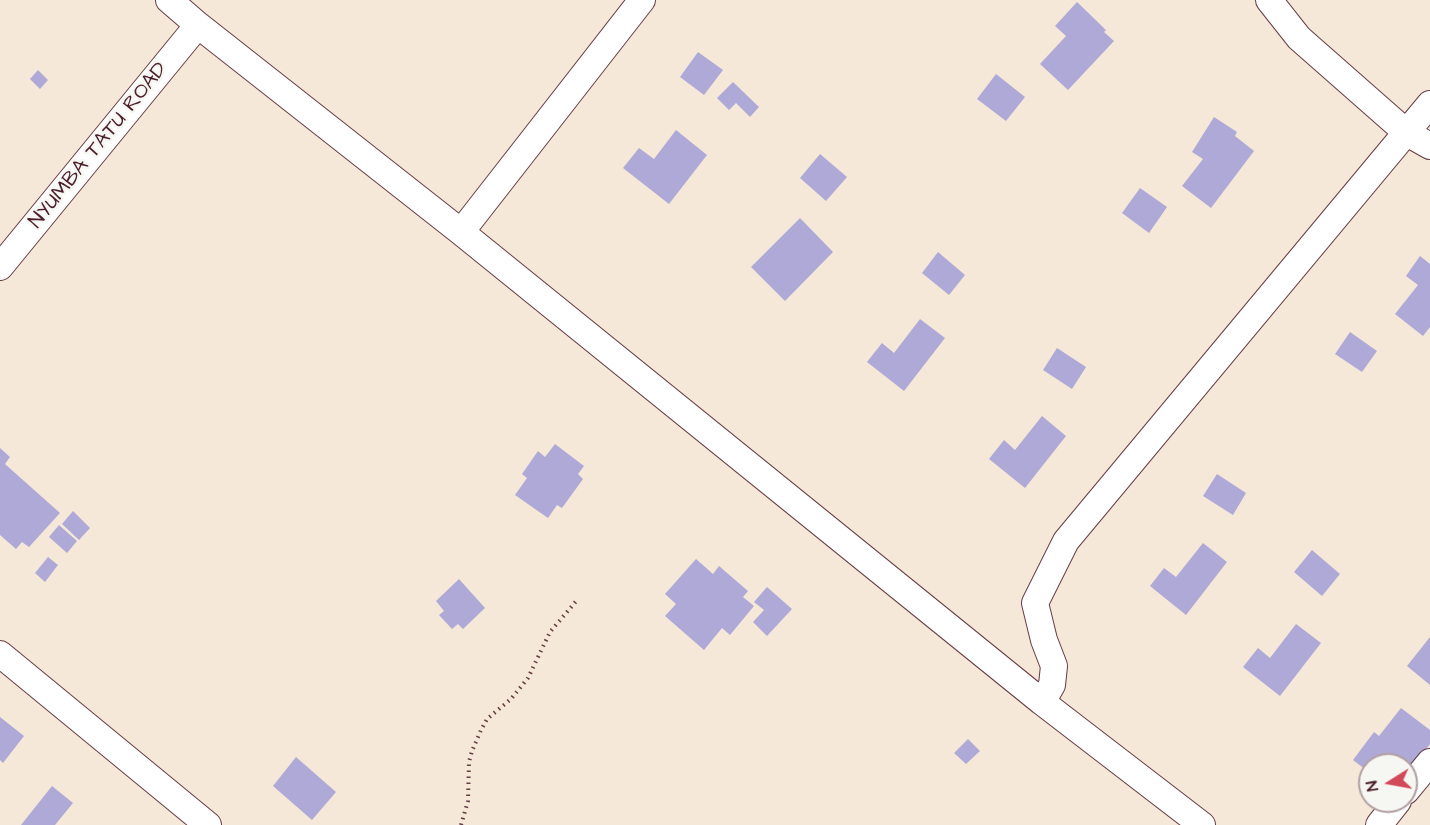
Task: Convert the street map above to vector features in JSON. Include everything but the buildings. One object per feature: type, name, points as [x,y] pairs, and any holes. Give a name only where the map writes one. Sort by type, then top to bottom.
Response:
[{"type":"street","points":[[169,0],[461,232],[1042,702],[1202,825]]},
{"type":"street","points":[[461,232],[642,0]]},
{"type":"street","points":[[1269,0],[1299,38],[1407,133],[1430,146]]},
{"type":"street","name":"NYUMBA TATU ROAD","points":[[0,267],[198,25]]},
{"type":"street","points":[[1042,702],[1052,685],[1054,666],[1035,603],[1066,541],[1430,104]]},
{"type":"street","points":[[0,654],[208,825]]},
{"type":"street","points":[[1418,776],[1430,762]]},
{"type":"street","points":[[1379,825],[1388,813]]},
{"type":"path","points":[[461,825],[468,801],[469,762],[481,730],[487,719],[511,699],[528,678],[550,632],[578,599]]}]
